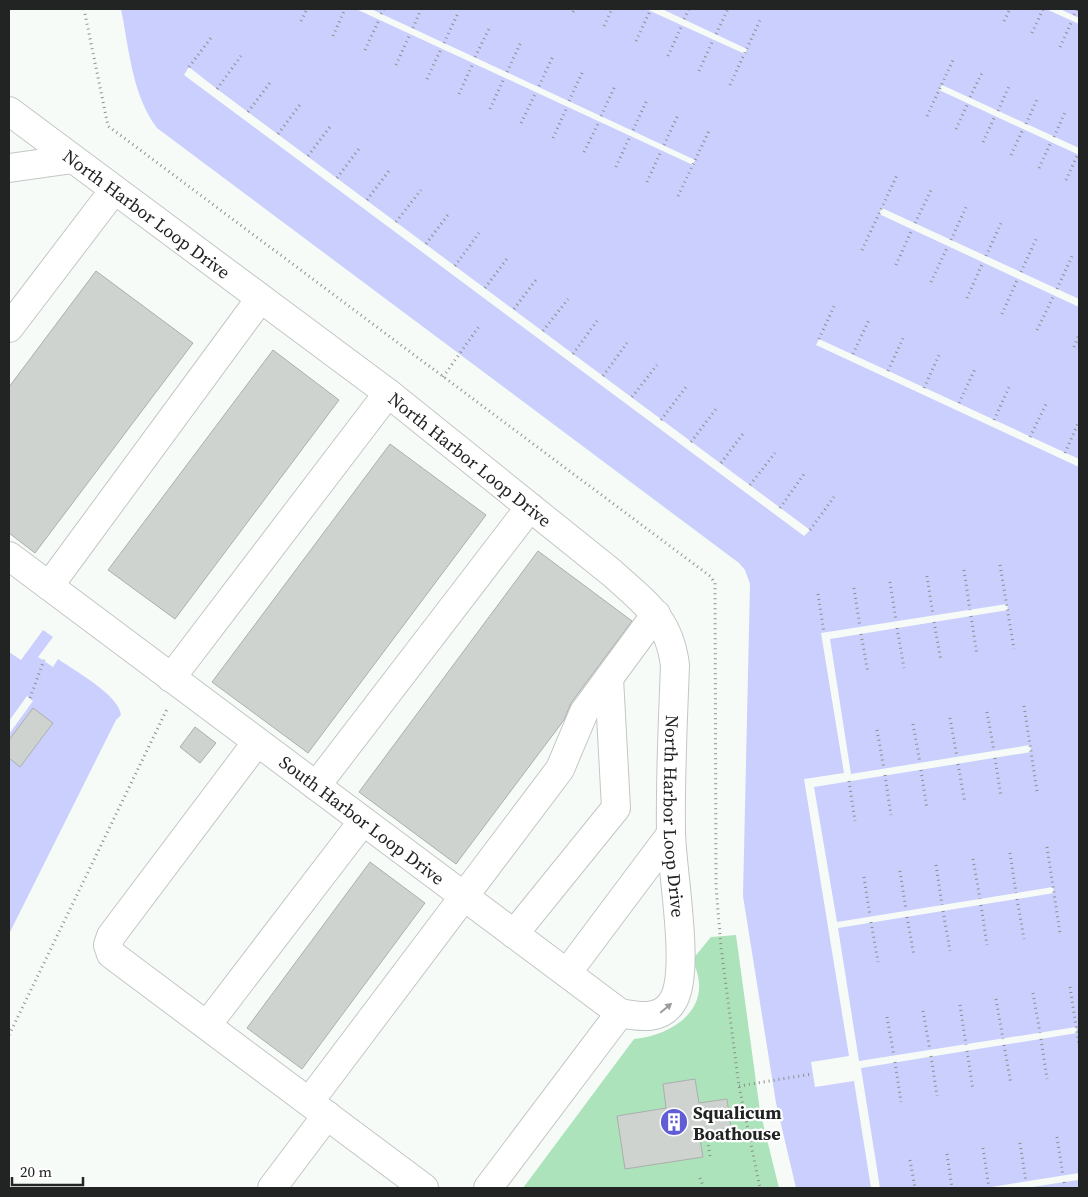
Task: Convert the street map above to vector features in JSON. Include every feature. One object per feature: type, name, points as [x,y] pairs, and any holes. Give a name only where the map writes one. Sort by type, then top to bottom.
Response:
[{"type":"street","name":"North Harbor Loop Drive","points":[[9,111],[388,393],[612,573],[656,614],[670,638],[674,665],[671,834],[681,964],[679,984],[673,1001],[668,1008],[653,1016],[620,1013]]},
{"type":"street","points":[[9,168],[73,159]]},
{"type":"street","points":[[9,328],[114,190]]},
{"type":"street","points":[[49,586],[260,299]]},
{"type":"street","points":[[177,682],[388,393]]},
{"type":"street","points":[[316,786],[530,507]]},
{"type":"street","name":"South Harbor Loop Drive","points":[[9,556],[620,1013]]},
{"type":"street","points":[[272,1188],[318,1109],[463,896],[560,769],[584,712],[656,614]]},
{"type":"street","points":[[514,934],[616,808],[609,678]]},
{"type":"street","points":[[257,742],[110,936],[108,945],[111,954],[424,1188]]},
{"type":"street","points":[[207,1025],[363,821]]},
{"type":"street","points":[[567,974],[671,834]]},
{"type":"street","points":[[488,1188],[620,1013]]},
{"type":"path","points":[[302,21],[307,9]]},
{"type":"path","points":[[333,36],[345,9]]},
{"type":"path","points":[[382,14],[384,9]]},
{"type":"path","points":[[412,28],[422,9]]},
{"type":"path","points":[[604,26],[612,9]]},
{"type":"path","points":[[684,19],[689,9]]},
{"type":"path","points":[[716,34],[728,9]]},
{"type":"path","points":[[1004,21],[1010,9]]},
{"type":"path","points":[[1032,34],[1043,9]]},
{"type":"path","points":[[1074,15],[1077,9]]},
{"type":"path","points":[[636,41],[650,11]]},
{"type":"path","points":[[444,43],[458,12]]},
{"type":"path","points":[[730,85],[761,18]]},
{"type":"path","points":[[365,50],[379,20]]},
{"type":"path","points":[[1060,47],[1072,21]]},
{"type":"path","points":[[668,56],[682,25]]},
{"type":"path","points":[[476,57],[490,27]]},
{"type":"path","points":[[396,65],[410,34]]},
{"type":"path","points":[[189,68],[213,36]]},
{"type":"path","points":[[699,71],[713,40]]},
{"type":"path","points":[[507,72],[521,42]]},
{"type":"path","points":[[427,79],[441,48]]},
{"type":"path","points":[[217,89],[241,56]]},
{"type":"path","points":[[539,86],[552,56]]},
{"type":"path","points":[[928,116],[954,58]]},
{"type":"path","points":[[458,94],[473,63]]},
{"type":"path","points":[[569,101],[583,71]]},
{"type":"path","points":[[970,98],[983,71]]},
{"type":"path","points":[[490,108],[504,78]]},
{"type":"path","points":[[248,112],[272,80]]},
{"type":"path","points":[[998,110],[1010,84]]},
{"type":"path","points":[[601,116],[615,86]]},
{"type":"path","points":[[522,123],[536,92]]},
{"type":"path","points":[[1026,124],[1038,97]]},
{"type":"path","points":[[633,130],[647,100]]},
{"type":"path","points":[[278,134],[302,102]]},
{"type":"path","points":[[956,129],[968,103]]},
{"type":"path","points":[[552,138],[567,107]]},
{"type":"path","points":[[1054,137],[1066,110]]},
{"type":"path","points":[[664,145],[678,115]]},
{"type":"path","points":[[983,142],[995,116]]},
{"type":"path","points":[[584,152],[598,122]]},
{"type":"path","points":[[308,156],[332,124]]},
{"type":"path","points":[[1011,155],[1023,129]]},
{"type":"path","points":[[678,196],[710,130]]},
{"type":"path","points":[[616,167],[630,136]]},
{"type":"path","points":[[1039,168],[1051,142]]},
{"type":"path","points":[[337,178],[361,146]]},
{"type":"path","points":[[647,182],[662,151]]},
{"type":"path","points":[[1066,180],[1078,154]]},
{"type":"path","points":[[367,200],[391,168]]},
{"type":"path","points":[[862,250],[898,173]]},
{"type":"path","points":[[915,223],[932,188]]},
{"type":"path","points":[[396,222],[421,190]]},
{"type":"path","points":[[951,240],[967,205]]},
{"type":"path","points":[[426,244],[450,212]]},
{"type":"path","points":[[986,256],[1002,221]]},
{"type":"path","points":[[896,265],[912,230]]},
{"type":"path","points":[[455,266],[479,233]]},
{"type":"path","points":[[1021,272],[1037,237]]},
{"type":"path","points":[[931,282],[948,246]]},
{"type":"path","points":[[1056,289],[1073,254]]},
{"type":"path","points":[[485,288],[509,256]]},
{"type":"path","points":[[967,298],[983,262]]},
{"type":"path","points":[[514,309],[538,277]]},
{"type":"path","points":[[1002,314],[1018,278]]},
{"type":"path","points":[[1037,330],[1054,295]]},
{"type":"path","points":[[543,331],[568,299]]},
{"type":"path","points":[[819,339],[836,304]]},
{"type":"path","points":[[853,354],[869,320]]},
{"type":"path","points":[[573,354],[597,321]]},
{"type":"path","points":[[443,377],[480,325]]},
{"type":"path","points":[[1074,347],[1079,335]]},
{"type":"path","points":[[888,371],[904,336]]},
{"type":"path","points":[[603,376],[627,343]]},
{"type":"path","points":[[924,388],[940,353]]},
{"type":"path","points":[[632,397],[656,365]]},
{"type":"path","points":[[958,403],[975,369]]},
{"type":"path","points":[[994,420],[1010,385]]},
{"type":"path","points":[[662,420],[686,387]]},
{"type":"path","points":[[1030,437],[1047,402]]},
{"type":"path","points":[[691,442],[716,409]]},
{"type":"path","points":[[1065,453],[1079,421]]},
{"type":"path","points":[[720,463],[745,431]]},
{"type":"path","points":[[750,486],[775,453]]},
{"type":"path","points":[[780,508],[804,474]]},
{"type":"path","points":[[810,530],[834,496]]},
{"type":"path","points":[[1000,564],[1014,650]]},
{"type":"path","points":[[964,570],[970,610]]},
{"type":"path","points":[[927,576],[934,616]]},
{"type":"path","points":[[890,582],[896,621]]},
{"type":"path","points":[[854,588],[860,627]]},
{"type":"path","points":[[818,594],[824,633]]},
{"type":"path","points":[[971,616],[977,655]]},
{"type":"path","points":[[934,622],[941,661]]},
{"type":"path","points":[[897,628],[904,668]]},
{"type":"path","points":[[861,634],[868,673]]},
{"type":"path","points":[[30,698],[44,660]]},
{"type":"path","points":[[9,1035],[166,709],[177,682]]},
{"type":"path","points":[[1024,706],[1037,791]]},
{"type":"path","points":[[987,712],[994,751]]},
{"type":"path","points":[[950,718],[957,757]]},
{"type":"path","points":[[913,724],[920,763]]},
{"type":"path","points":[[877,730],[884,769]]},
{"type":"path","points":[[995,758],[1001,797]]},
{"type":"path","points":[[958,764],[964,803]]},
{"type":"path","points":[[921,770],[927,809]]},
{"type":"path","points":[[885,775],[891,815]]},
{"type":"path","points":[[848,781],[855,820]]},
{"type":"path","points":[[1047,847],[1060,933]]},
{"type":"path","points":[[1010,853],[1016,893]]},
{"type":"path","points":[[973,859],[980,899]]},
{"type":"path","points":[[936,865],[942,905]]},
{"type":"path","points":[[900,871],[906,910]]},
{"type":"path","points":[[864,877],[870,916]]},
{"type":"path","points":[[1017,899],[1024,939]]},
{"type":"path","points":[[981,905],[987,945]]},
{"type":"path","points":[[943,911],[950,950]]},
{"type":"path","points":[[907,917],[914,956]]},
{"type":"path","points":[[871,922],[878,962]]},
{"type":"path","points":[[1070,987],[1079,1045]]},
{"type":"path","points":[[1033,993],[1040,1033]]},
{"type":"path","points":[[996,999],[1003,1039]]},
{"type":"path","points":[[960,1005],[966,1045]]},
{"type":"path","points":[[923,1011],[930,1050]]},
{"type":"path","points":[[888,1016],[894,1056]]},
{"type":"path","points":[[1041,1039],[1047,1079]]},
{"type":"path","points":[[1004,1045],[1011,1084]]},
{"type":"path","points":[[967,1051],[973,1090]]},
{"type":"path","points":[[931,1056],[937,1096]]},
{"type":"path","points":[[895,1062],[901,1102]]},
{"type":"path","points":[[739,1086],[812,1074]]},
{"type":"path","points":[[710,1156],[707,1137],[747,1131]]},
{"type":"path","points":[[1056,1137],[1063,1176]]},
{"type":"path","points":[[1020,1143],[1026,1182]]},
{"type":"path","points":[[983,1148],[989,1188]]},
{"type":"path","points":[[946,1154],[952,1188]]},
{"type":"path","points":[[910,1160],[915,1188]]},
{"type":"path","points":[[700,1178],[704,1188]]},
{"type":"path","points":[[1064,1182],[1065,1188]]},
{"type":"green space","points":[[736,935],[760,1111],[779,1188],[523,1188],[634,1039],[664,1031],[677,1024],[687,1015],[695,1004],[699,991],[698,976],[692,960],[711,937]]},
{"type":"water","points":[[121,9],[1079,9],[1079,1188],[796,1188],[776,1103],[743,896],[750,584],[745,570],[739,563],[157,128],[142,101],[137,86],[129,55]]},
{"type":"water","points":[[43,630],[53,637],[38,657],[53,667],[58,659],[85,677],[113,700],[121,715],[116,720],[9,934],[9,652],[21,660]]},
{"type":"pier","points":[[356,9],[371,9],[695,160],[693,165]]},
{"type":"pier","points":[[646,9],[662,9],[747,49],[745,54]]},
{"type":"pier","points":[[1046,9],[1060,9],[1079,18],[1079,24]]},
{"type":"pier","points":[[189,67],[810,530],[804,536],[184,75]]},
{"type":"pier","points":[[942,85],[1079,148],[1079,155],[939,90]]},
{"type":"pier","points":[[882,208],[1079,299],[1079,307],[879,214]]},
{"type":"pier","points":[[819,339],[1079,459],[1079,467],[816,345]]},
{"type":"pier","points":[[1007,604],[1008,610],[830,639],[851,774],[1030,745],[1031,752],[814,787],[837,922],[1053,887],[1054,893],[838,928],[859,1061],[1076,1027],[1077,1033],[861,1068],[880,1188],[871,1188],[854,1081],[815,1087],[811,1062],[849,1056],[804,779],[844,773],[821,633]]},
{"type":"pier","points":[[27,696],[33,701],[9,734],[9,721]]},
{"type":"pier","points":[[1079,1173],[1079,1180],[1026,1188],[985,1188]]},
{"type":"building","points":[[96,271],[193,343],[35,553],[9,533],[9,387]]},
{"type":"building","points":[[273,350],[339,400],[175,619],[108,570]]},
{"type":"building","points":[[390,444],[486,515],[308,753],[212,682]]},
{"type":"building","points":[[538,551],[632,621],[571,703],[564,720],[456,864],[359,792]]},
{"type":"building","points":[[33,708],[53,723],[20,767],[9,758],[9,740]]},
{"type":"building","points":[[195,727],[216,743],[200,763],[180,747]]},
{"type":"building","points":[[370,862],[425,903],[302,1069],[247,1028]]},
{"type":"building","name":"Squalicum Boathouse","points":[[695,1079],[699,1103],[727,1099],[731,1128],[699,1133],[703,1157],[625,1169],[617,1116],[666,1108],[663,1084]]},
{"type":"place","name":"Squalicum Boathouse","points":[[674,1122]]}]
